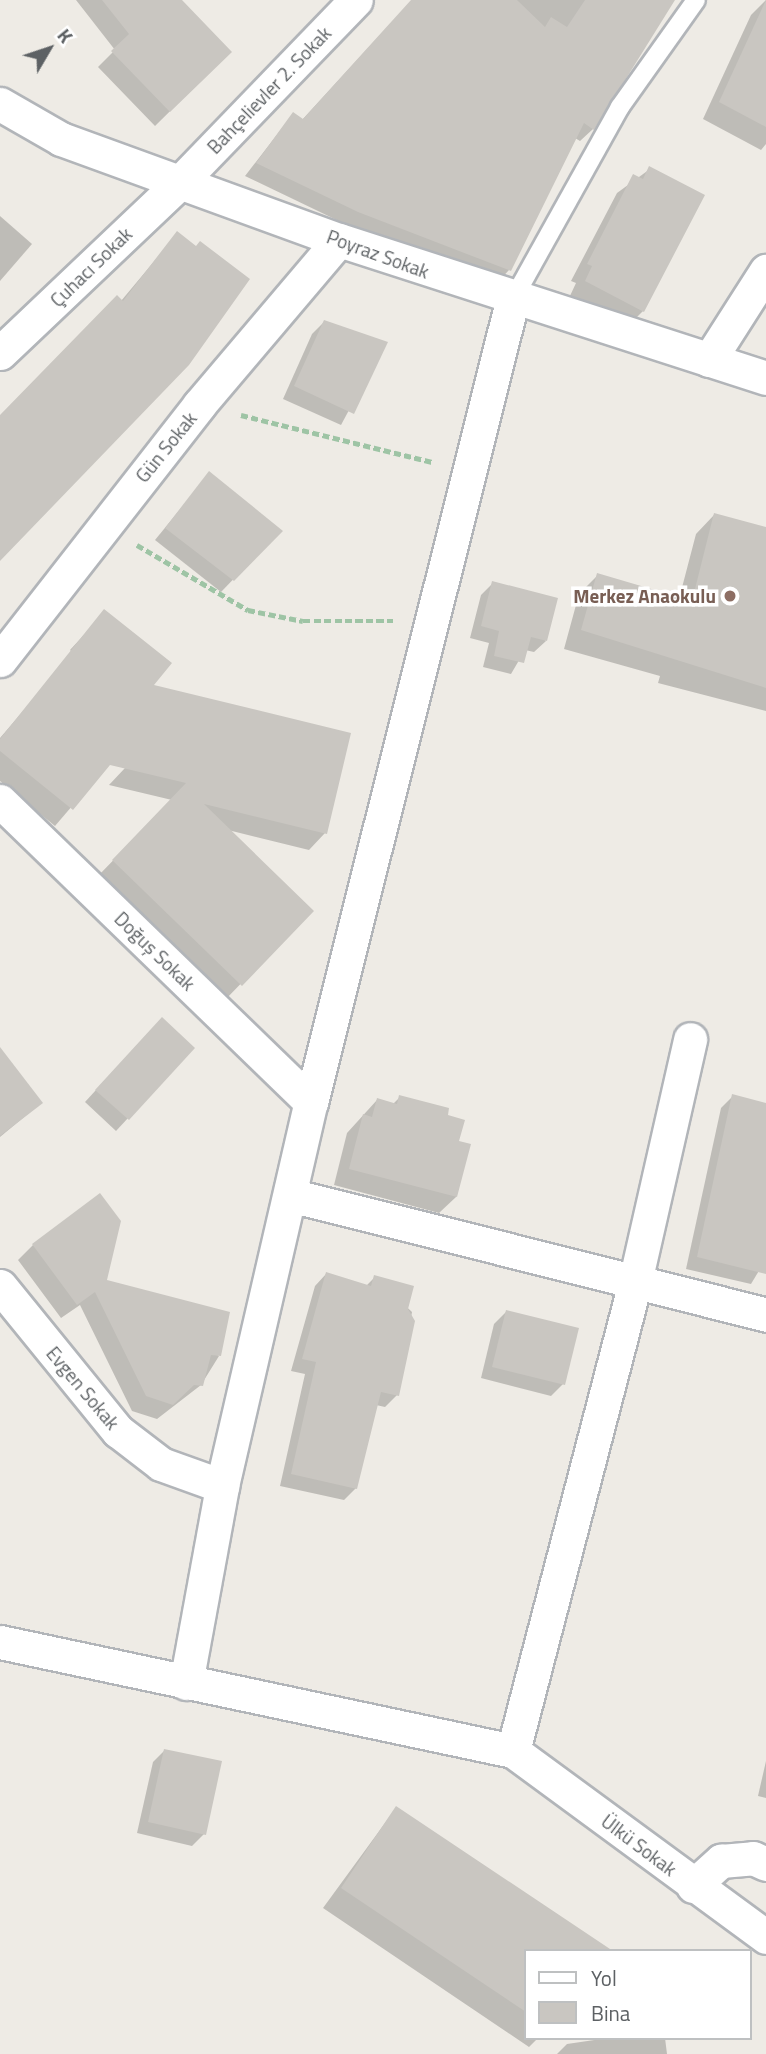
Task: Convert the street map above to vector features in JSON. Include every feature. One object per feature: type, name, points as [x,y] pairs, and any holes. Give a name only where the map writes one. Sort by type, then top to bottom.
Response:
[{"type":"street","name":"Bahçelievler 2. Sokak","points":[[182,180],[356,0]]},
{"type":"street","name":"Poyraz Sokak","points":[[0,104],[61,139],[182,180],[339,240],[512,301],[766,378]]},
{"type":"street","name":"Çuhacı Sokak","points":[[0,353],[182,180]]},
{"type":"street","name":"Gün Sokak","points":[[0,660],[200,405],[339,240]]},
{"type":"street","points":[[709,360],[766,271]]},
{"type":"street","points":[[186,1683],[222,1486],[311,1102],[512,301]]},
{"type":"street","name":"Doğuş Sokak","points":[[0,801],[311,1102]]},
{"type":"street","points":[[0,1642],[513,1751],[635,1282],[690,1040]]},
{"type":"street","points":[[290,1195],[766,1315]]},
{"type":"street","name":"Evgen Sokak","points":[[0,1286],[118,1431],[160,1464],[222,1486]]},
{"type":"street","name":"Ülkü Sokak","points":[[513,1751],[693,1886],[766,1937]]},
{"type":"street","points":[[693,1886],[721,1861],[753,1858],[766,1864]]},
{"type":"lane","points":[[512,301],[620,107],[696,0]]},
{"type":"path","points":[[200,405],[468,470]]},
{"type":"path","points":[[104,524],[248,610],[303,621],[432,621]]},
{"type":"building","points":[[102,0],[182,0],[232,52],[170,112],[111,51],[129,34]]},
{"type":"building","points":[[411,0],[517,0],[545,27],[551,17],[567,27],[585,0],[675,0],[594,130],[584,123],[511,271],[358,212],[256,163],[293,112],[303,119]]},
{"type":"building","points":[[766,0],[766,127],[719,102]]},
{"type":"building","points":[[649,166],[705,195],[644,312],[585,281],[592,266],[587,264],[633,174],[643,179]]},
{"type":"building","points":[[177,231],[196,246],[200,241],[250,279],[189,365],[0,561],[0,415],[117,295],[123,301]]},
{"type":"building","points":[[324,320],[388,342],[354,414],[294,386]]},
{"type":"building","points":[[209,471],[283,531],[234,581],[165,528]]},
{"type":"building","name":"Merkez Anaokulu","points":[[714,513],[766,527],[766,688],[581,630],[597,573],[692,601]]},
{"type":"building","points":[[492,581],[558,598],[547,641],[531,637],[524,663],[494,656],[499,631],[481,626]]},
{"type":"building","points":[[104,609],[172,663],[154,685],[351,733],[327,834],[204,804],[314,911],[242,986],[112,860],[186,783],[110,765],[73,810],[0,751],[0,739]]},
{"type":"building","points":[[162,1017],[195,1048],[129,1120],[95,1090]]},
{"type":"building","points":[[0,1047],[43,1103],[0,1136]]},
{"type":"building","points":[[732,1094],[766,1103],[766,1274],[697,1257]]},
{"type":"building","points":[[399,1095],[449,1108],[448,1115],[465,1120],[459,1141],[471,1144],[457,1197],[349,1169],[363,1114],[372,1117],[377,1098],[397,1104]]},
{"type":"building","points":[[100,1193],[121,1221],[107,1280],[230,1312],[221,1356],[211,1355],[203,1386],[194,1385],[173,1405],[146,1396],[95,1292],[77,1305],[32,1244]]},
{"type":"building","points":[[326,1272],[371,1286],[374,1275],[414,1286],[408,1309],[415,1321],[399,1396],[381,1392],[357,1489],[291,1474],[316,1362],[302,1359]]},
{"type":"building","points":[[506,1310],[579,1328],[565,1385],[492,1367]]},
{"type":"building","points":[[164,1749],[222,1761],[206,1835],[148,1822]]},
{"type":"building","points":[[396,1806],[610,1949],[524,1949],[524,2011],[341,1888]]},
{"type":"place","name":"Merkez Anaokulu","points":[[730,596]]}]
